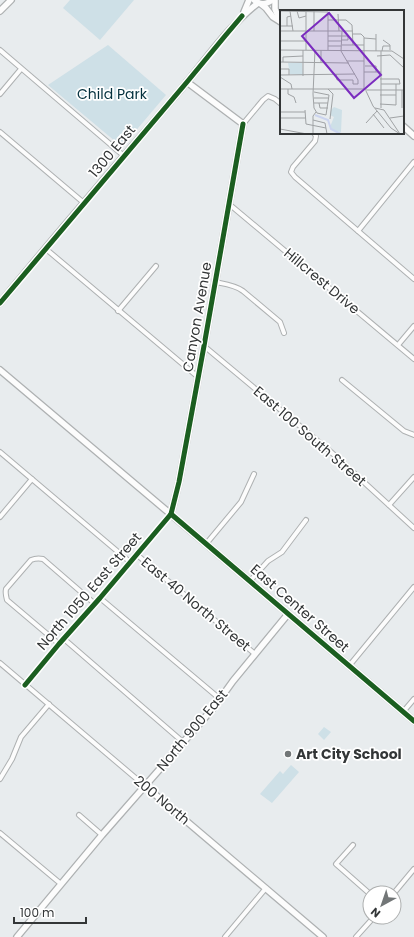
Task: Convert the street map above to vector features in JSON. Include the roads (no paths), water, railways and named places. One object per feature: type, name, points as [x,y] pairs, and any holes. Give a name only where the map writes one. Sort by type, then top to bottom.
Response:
[{"type":"street","points":[[0,11],[11,0]]},
{"type":"street","name":"1300 East","points":[[242,16],[249,0]]},
{"type":"street","points":[[273,0],[280,22]]},
{"type":"street","name":"1300 East","points":[[0,303],[242,16],[257,2],[266,3],[273,0]]},
{"type":"street","points":[[257,2],[280,22]]},
{"type":"street","points":[[0,50],[124,156]]},
{"type":"street","points":[[0,94],[21,69]]},
{"type":"street","points":[[187,82],[243,124],[268,96],[280,103]]},
{"type":"street","name":"Canyon Avenue","points":[[171,514],[179,482],[243,124]]},
{"type":"street","points":[[404,127],[414,136]]},
{"type":"street","points":[[0,132],[84,203]]},
{"type":"street","points":[[315,134],[316,136],[315,141],[293,167],[291,172],[414,279]]},
{"type":"street","points":[[358,231],[414,162]]},
{"type":"street","name":"Hillcrest Drive","points":[[229,204],[414,359]]},
{"type":"street","points":[[46,249],[198,377]]},
{"type":"street","points":[[118,310],[156,266]]},
{"type":"street","points":[[215,282],[239,288],[280,322],[284,333]]},
{"type":"street","points":[[398,345],[414,326]]},
{"type":"street","name":"East 100 South Street","points":[[204,346],[331,452],[414,528]]},
{"type":"street","name":"East Center Street","points":[[0,370],[414,721]]},
{"type":"street","points":[[342,380],[404,431],[414,435]]},
{"type":"street","points":[[0,452],[130,562]]},
{"type":"street","points":[[206,544],[241,502],[254,474]]},
{"type":"street","points":[[389,505],[414,477]]},
{"type":"street","points":[[0,517],[32,479]]},
{"type":"street","name":"North 1050 East Street","points":[[25,684],[171,514]]},
{"type":"street","points":[[250,581],[268,561],[282,552],[306,520]]},
{"type":"street","name":"East 40 North Street","points":[[136,554],[255,654]]},
{"type":"street","points":[[59,644],[8,600],[5,593],[6,589],[31,560],[34,558],[43,559],[95,604]]},
{"type":"street","points":[[349,666],[414,588]]},
{"type":"street","points":[[100,598],[220,699]]},
{"type":"street","name":"North 900 East","points":[[17,937],[102,835],[184,742],[288,614]]},
{"type":"street","points":[[64,639],[184,742]]},
{"type":"street","name":"200 North","points":[[1,666],[25,684],[323,937]]},
{"type":"street","points":[[403,712],[414,699]]},
{"type":"street","points":[[0,779],[12,759],[21,737],[48,704]]},
{"type":"street","points":[[79,815],[102,835]]},
{"type":"street","points":[[0,833],[61,884]]},
{"type":"street","points":[[353,845],[336,864],[362,887]]},
{"type":"street","points":[[401,885],[414,869]]},
{"type":"street","points":[[225,937],[266,888]]},
{"type":"street","points":[[356,937],[367,925]]},
{"type":"place","name":"Art City School","points":[[288,754]]},
{"type":"park label","name":"Child Park","points":[[112,94]]}]
